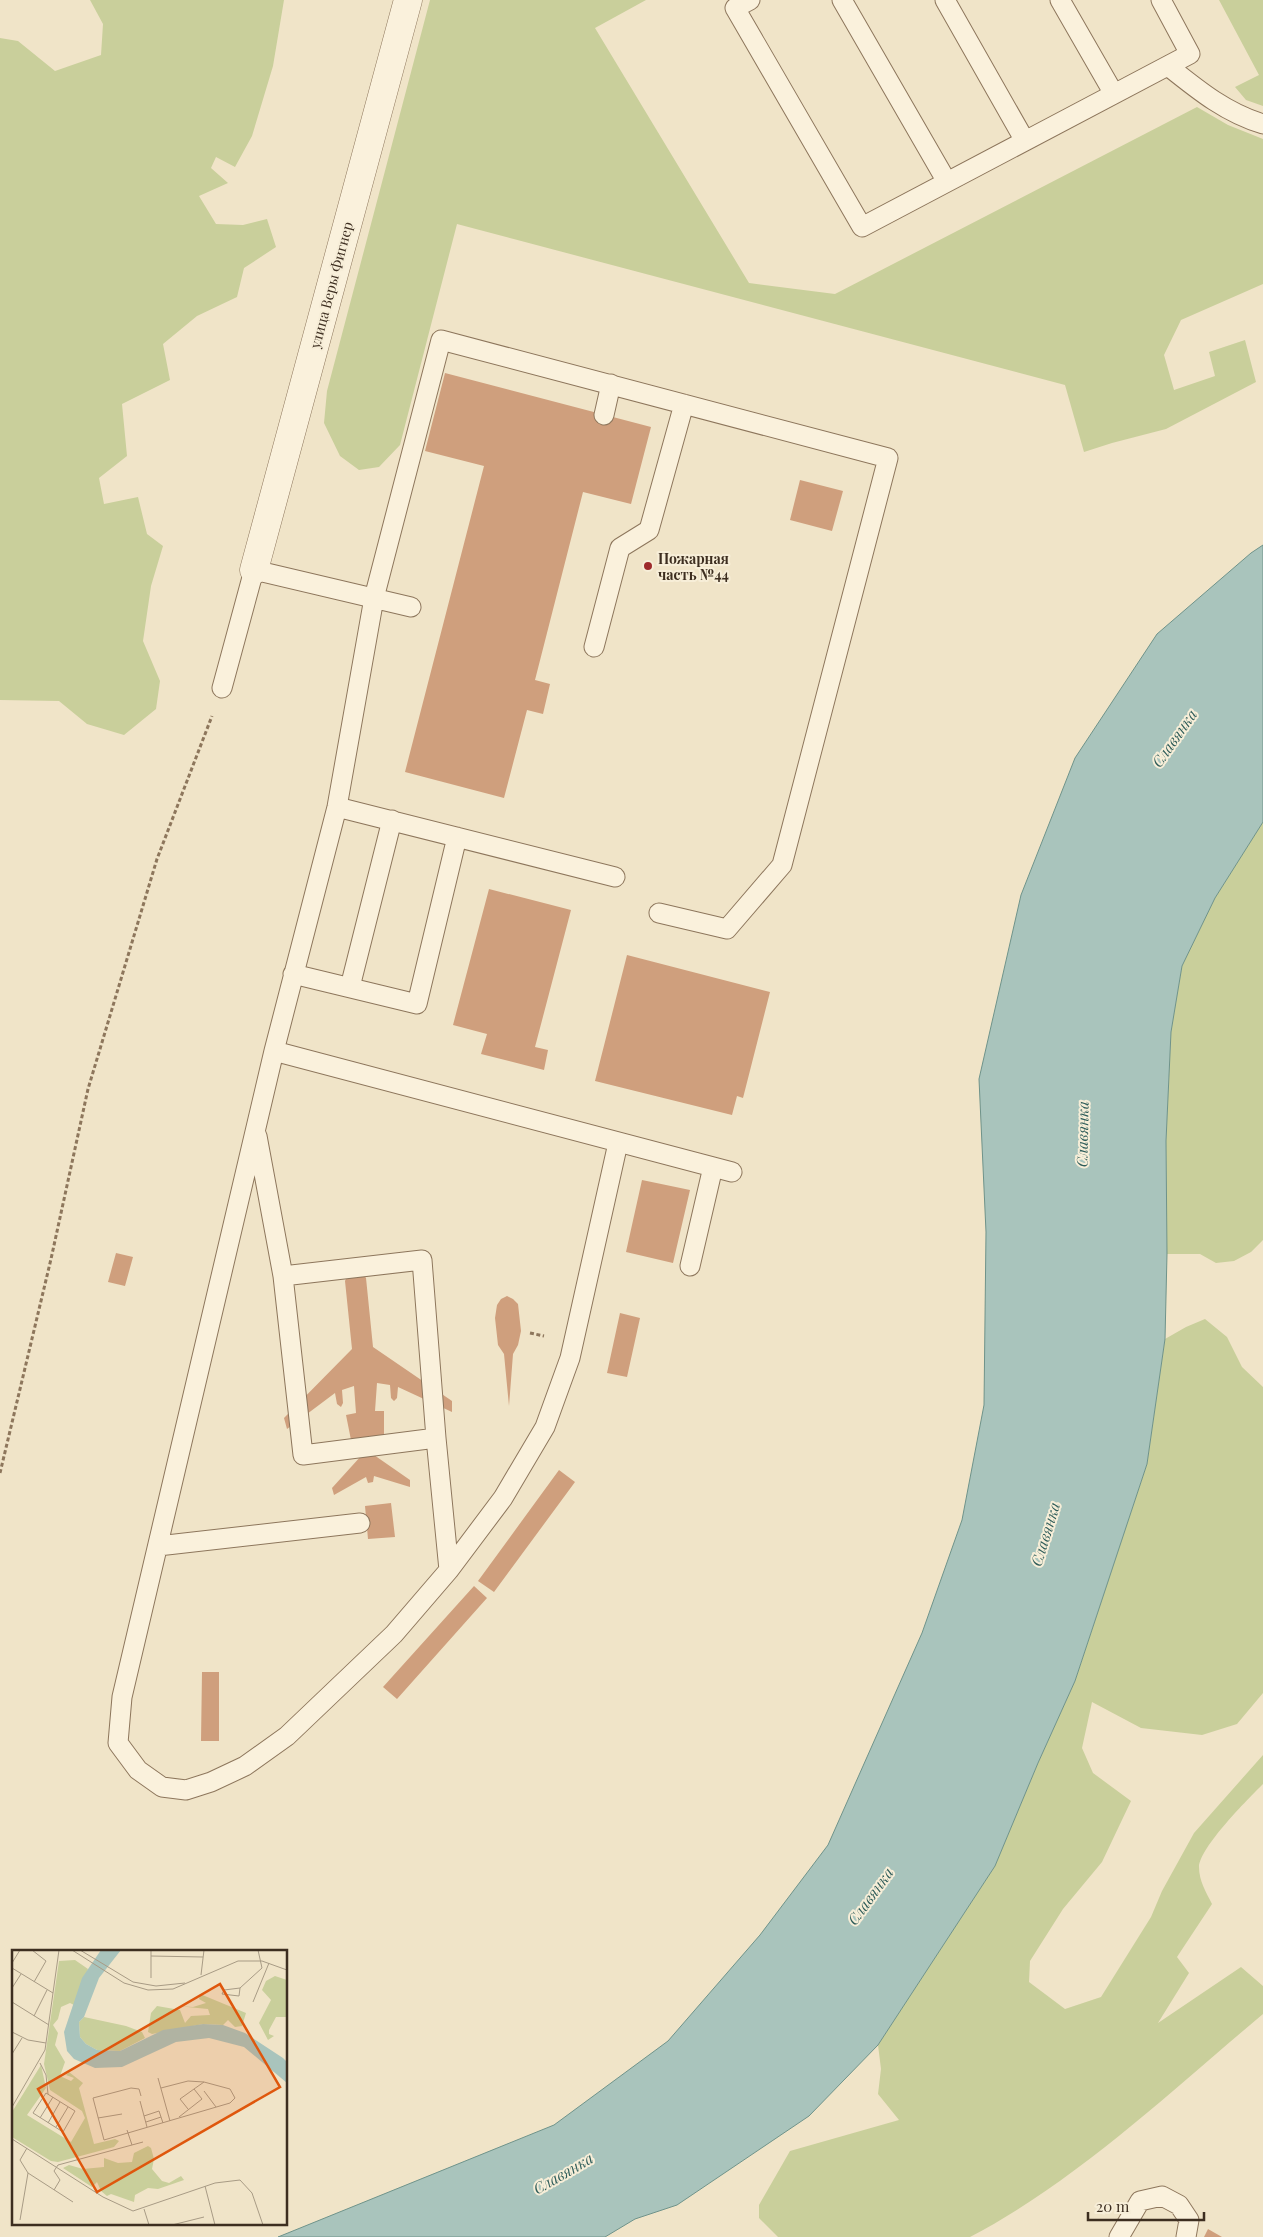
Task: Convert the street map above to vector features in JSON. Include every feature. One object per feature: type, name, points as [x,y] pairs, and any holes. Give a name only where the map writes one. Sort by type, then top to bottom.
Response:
[{"type":"street","name":"улица Веры Фигнер","points":[[254,570],[408,0]]},
{"type":"lane","points":[[750,0],[735,8],[862,227],[1190,54],[1161,0]]},
{"type":"lane","points":[[842,0],[947,182]]},
{"type":"lane","points":[[945,0],[1025,141]]},
{"type":"lane","points":[[1060,0],[1114,94]]},
{"type":"lane","points":[[1168,66],[1210,100],[1249,120],[1263,124]]},
{"type":"lane","points":[[618,1143],[570,1358],[545,1427],[503,1498],[449,1570],[394,1634],[287,1736],[245,1766],[211,1782],[186,1790],[162,1787],[138,1770],[118,1743],[122,1697],[274,1051],[337,807],[374,598],[441,340],[888,458],[782,865],[727,929],[659,913]]},
{"type":"lane","points":[[604,415],[611,384]]},
{"type":"lane","points":[[594,647],[620,548],[649,530],[684,404]]},
{"type":"lane","points":[[222,688],[254,570],[411,606]]},
{"type":"lane","points":[[337,807],[615,877]]},
{"type":"lane","points":[[350,988],[392,820]]},
{"type":"lane","points":[[293,974],[417,1004],[457,837]]},
{"type":"lane","points":[[274,1051],[732,1172]]},
{"type":"lane","points":[[256,1129],[283,1276],[303,1455],[436,1438]]},
{"type":"lane","points":[[690,1266],[713,1167]]},
{"type":"lane","points":[[283,1276],[422,1260],[449,1570]]},
{"type":"lane","points":[[158,1546],[360,1523]]},
{"type":"lane","points":[[1119,2237],[1140,2201],[1162,2196],[1179,2204],[1189,2220],[1186,2237]]},
{"type":"path","points":[[0,1473],[51,1259],[88,1089],[157,858],[222,688]]},
{"type":"green space","points":[[90,0],[284,0],[273,66],[252,136],[235,167],[216,157],[211,168],[228,183],[199,196],[216,224],[243,225],[267,219],[276,247],[244,268],[237,297],[197,316],[163,344],[170,380],[122,404],[127,456],[99,478],[104,504],[138,497],[147,534],[163,546],[151,586],[143,641],[160,681],[156,709],[124,735],[87,724],[59,701],[0,700],[0,38],[18,41],[55,71],[101,55],[103,24]]},
{"type":"green space","points":[[430,0],[646,0],[595,28],[749,283],[835,294],[1197,107],[1228,125],[1263,139],[1263,284],[1181,320],[1164,355],[1174,390],[1215,376],[1209,352],[1245,340],[1256,382],[1166,429],[1084,452],[1065,385],[457,224],[400,445],[379,467],[359,470],[340,456],[324,423],[327,391]]},
{"type":"green space","points":[[1219,0],[1263,0],[1263,106],[1246,100],[1235,87],[1259,75]]},
{"type":"green space","points":[[1263,822],[1263,1240],[1251,1252],[1234,1261],[1216,1263],[1200,1254],[1167,1254],[1166,1141],[1171,1032],[1182,966],[1215,898]]},
{"type":"green space","points":[[1205,1319],[1227,1337],[1242,1367],[1263,1387],[1263,1693],[1237,1724],[1202,1735],[1141,1728],[1092,1702],[1082,1748],[1093,1773],[1131,1801],[1102,1862],[1063,1909],[1030,1961],[1029,1982],[1065,2009],[1101,1997],[1151,1917],[1162,1891],[1194,1833],[1263,1755],[1263,1784],[1226,1824],[1201,1858],[1199,1867],[1200,1877],[1212,1904],[1177,1957],[1189,1973],[1158,2023],[1241,1967],[1263,1986],[1263,2014],[1158,2104],[1086,2162],[1010,2214],[970,2237],[778,2237],[759,2218],[759,2205],[790,2151],[899,2120],[878,2094],[881,2069],[878,2045],[995,1866],[1075,1681],[1147,1464],[1165,1339]]},
{"type":"water","name":"Славянка","points":[[1263,545],[1263,822],[1215,898],[1182,966],[1171,1032],[1166,1141],[1167,1254],[1165,1339],[1147,1464],[1075,1681],[995,1866],[878,2045],[809,2116],[677,2205],[635,2219],[605,2237],[278,2237],[554,2125],[668,2041],[760,1935],[828,1845],[922,1633],[962,1520],[984,1405],[986,1232],[979,1079],[1021,895],[1075,758],[1157,634],[1251,553]]},
{"type":"building","points":[[445,373],[651,427],[631,504],[583,492],[535,680],[550,684],[543,714],[527,710],[504,798],[405,772],[484,466],[425,451]]},
{"type":"building","points":[[800,480],[843,491],[832,531],[790,520]]},
{"type":"building","points":[[489,889],[571,910],[535,1047],[548,1050],[544,1070],[481,1054],[487,1034],[453,1025]]},
{"type":"building","points":[[627,955],[770,992],[743,1098],[737,1096],[732,1115],[595,1081]]},
{"type":"building","points":[[642,1180],[690,1190],[673,1263],[626,1252]]},
{"type":"building","points":[[116,1253],[133,1257],[125,1286],[108,1282]]},
{"type":"building","points":[[360,1271],[366,1278],[373,1347],[452,1401],[452,1412],[398,1387],[397,1398],[394,1401],[391,1398],[390,1385],[377,1383],[375,1411],[384,1411],[384,1436],[375,1436],[374,1455],[410,1480],[410,1487],[374,1476],[373,1482],[368,1483],[366,1477],[334,1495],[332,1488],[361,1456],[359,1438],[351,1440],[346,1415],[356,1413],[354,1386],[342,1390],[343,1403],[341,1407],[337,1404],[335,1393],[287,1429],[284,1418],[352,1349],[345,1281],[349,1272]]},
{"type":"building","points":[[507,1296],[518,1304],[521,1331],[518,1345],[513,1354],[509,1406],[504,1354],[498,1345],[495,1318],[497,1305],[501,1299]]},
{"type":"building","points":[[620,1313],[640,1318],[627,1377],[607,1373]]},
{"type":"building","points":[[559,1470],[575,1482],[494,1592],[478,1581]]},
{"type":"building","points":[[391,1503],[395,1537],[368,1539],[365,1506]]},
{"type":"building","points":[[474,1586],[487,1598],[397,1699],[383,1687]]},
{"type":"building","points":[[202,1672],[219,1672],[219,1741],[201,1741]]},
{"type":"building","points":[[1208,2229],[1222,2237],[1204,2237]]},
{"type":"place","name":"Пожарная часть №44","points":[[648,566]]}]
